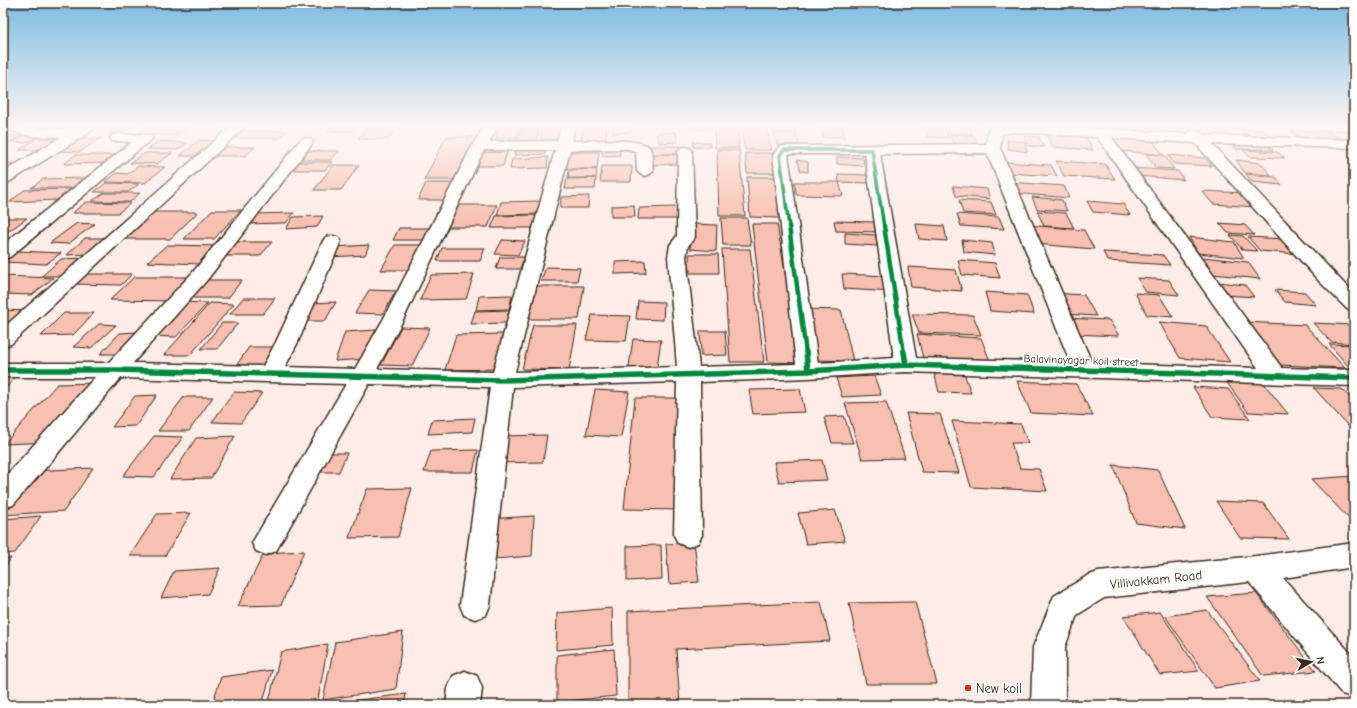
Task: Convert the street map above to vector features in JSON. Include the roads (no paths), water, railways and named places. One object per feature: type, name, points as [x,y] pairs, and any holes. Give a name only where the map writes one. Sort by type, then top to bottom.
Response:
[{"type":"street","points":[[3,179],[36,159]]},
{"type":"street","points":[[3,253],[120,159]]},
{"type":"street","points":[[3,339],[202,159]]},
{"type":"street","points":[[3,497],[39,458],[141,339],[200,276],[292,159]]},
{"type":"street","points":[[266,543],[394,318],[473,159]]},
{"type":"street","points":[[475,605],[502,380],[560,159]]},
{"type":"street","points":[[644,159],[645,171]]},
{"type":"street","points":[[686,159],[686,237],[679,245],[677,257],[689,375],[688,535]]},
{"type":"street","points":[[781,159],[808,371]]},
{"type":"street","points":[[873,159],[906,365]]},
{"type":"street","points":[[998,159],[1084,370]]},
{"type":"street","points":[[1120,159],[1274,374]]},
{"type":"street","points":[[1219,159],[1326,277],[1354,305]]},
{"type":"street","points":[[269,375],[287,342],[332,241]]},
{"type":"street","name":"Balavinayagar koil street","points":[[3,370],[115,370],[502,380],[808,371],[906,365],[1274,374],[1354,378]]},
{"type":"street","name":"Villivakkam Road","points":[[1048,705],[1049,647],[1065,606],[1098,585],[1256,569],[1354,555]]},
{"type":"street","points":[[1256,569],[1354,682]]},
{"type":"place","name":"New koil","points":[[968,688]]}]
